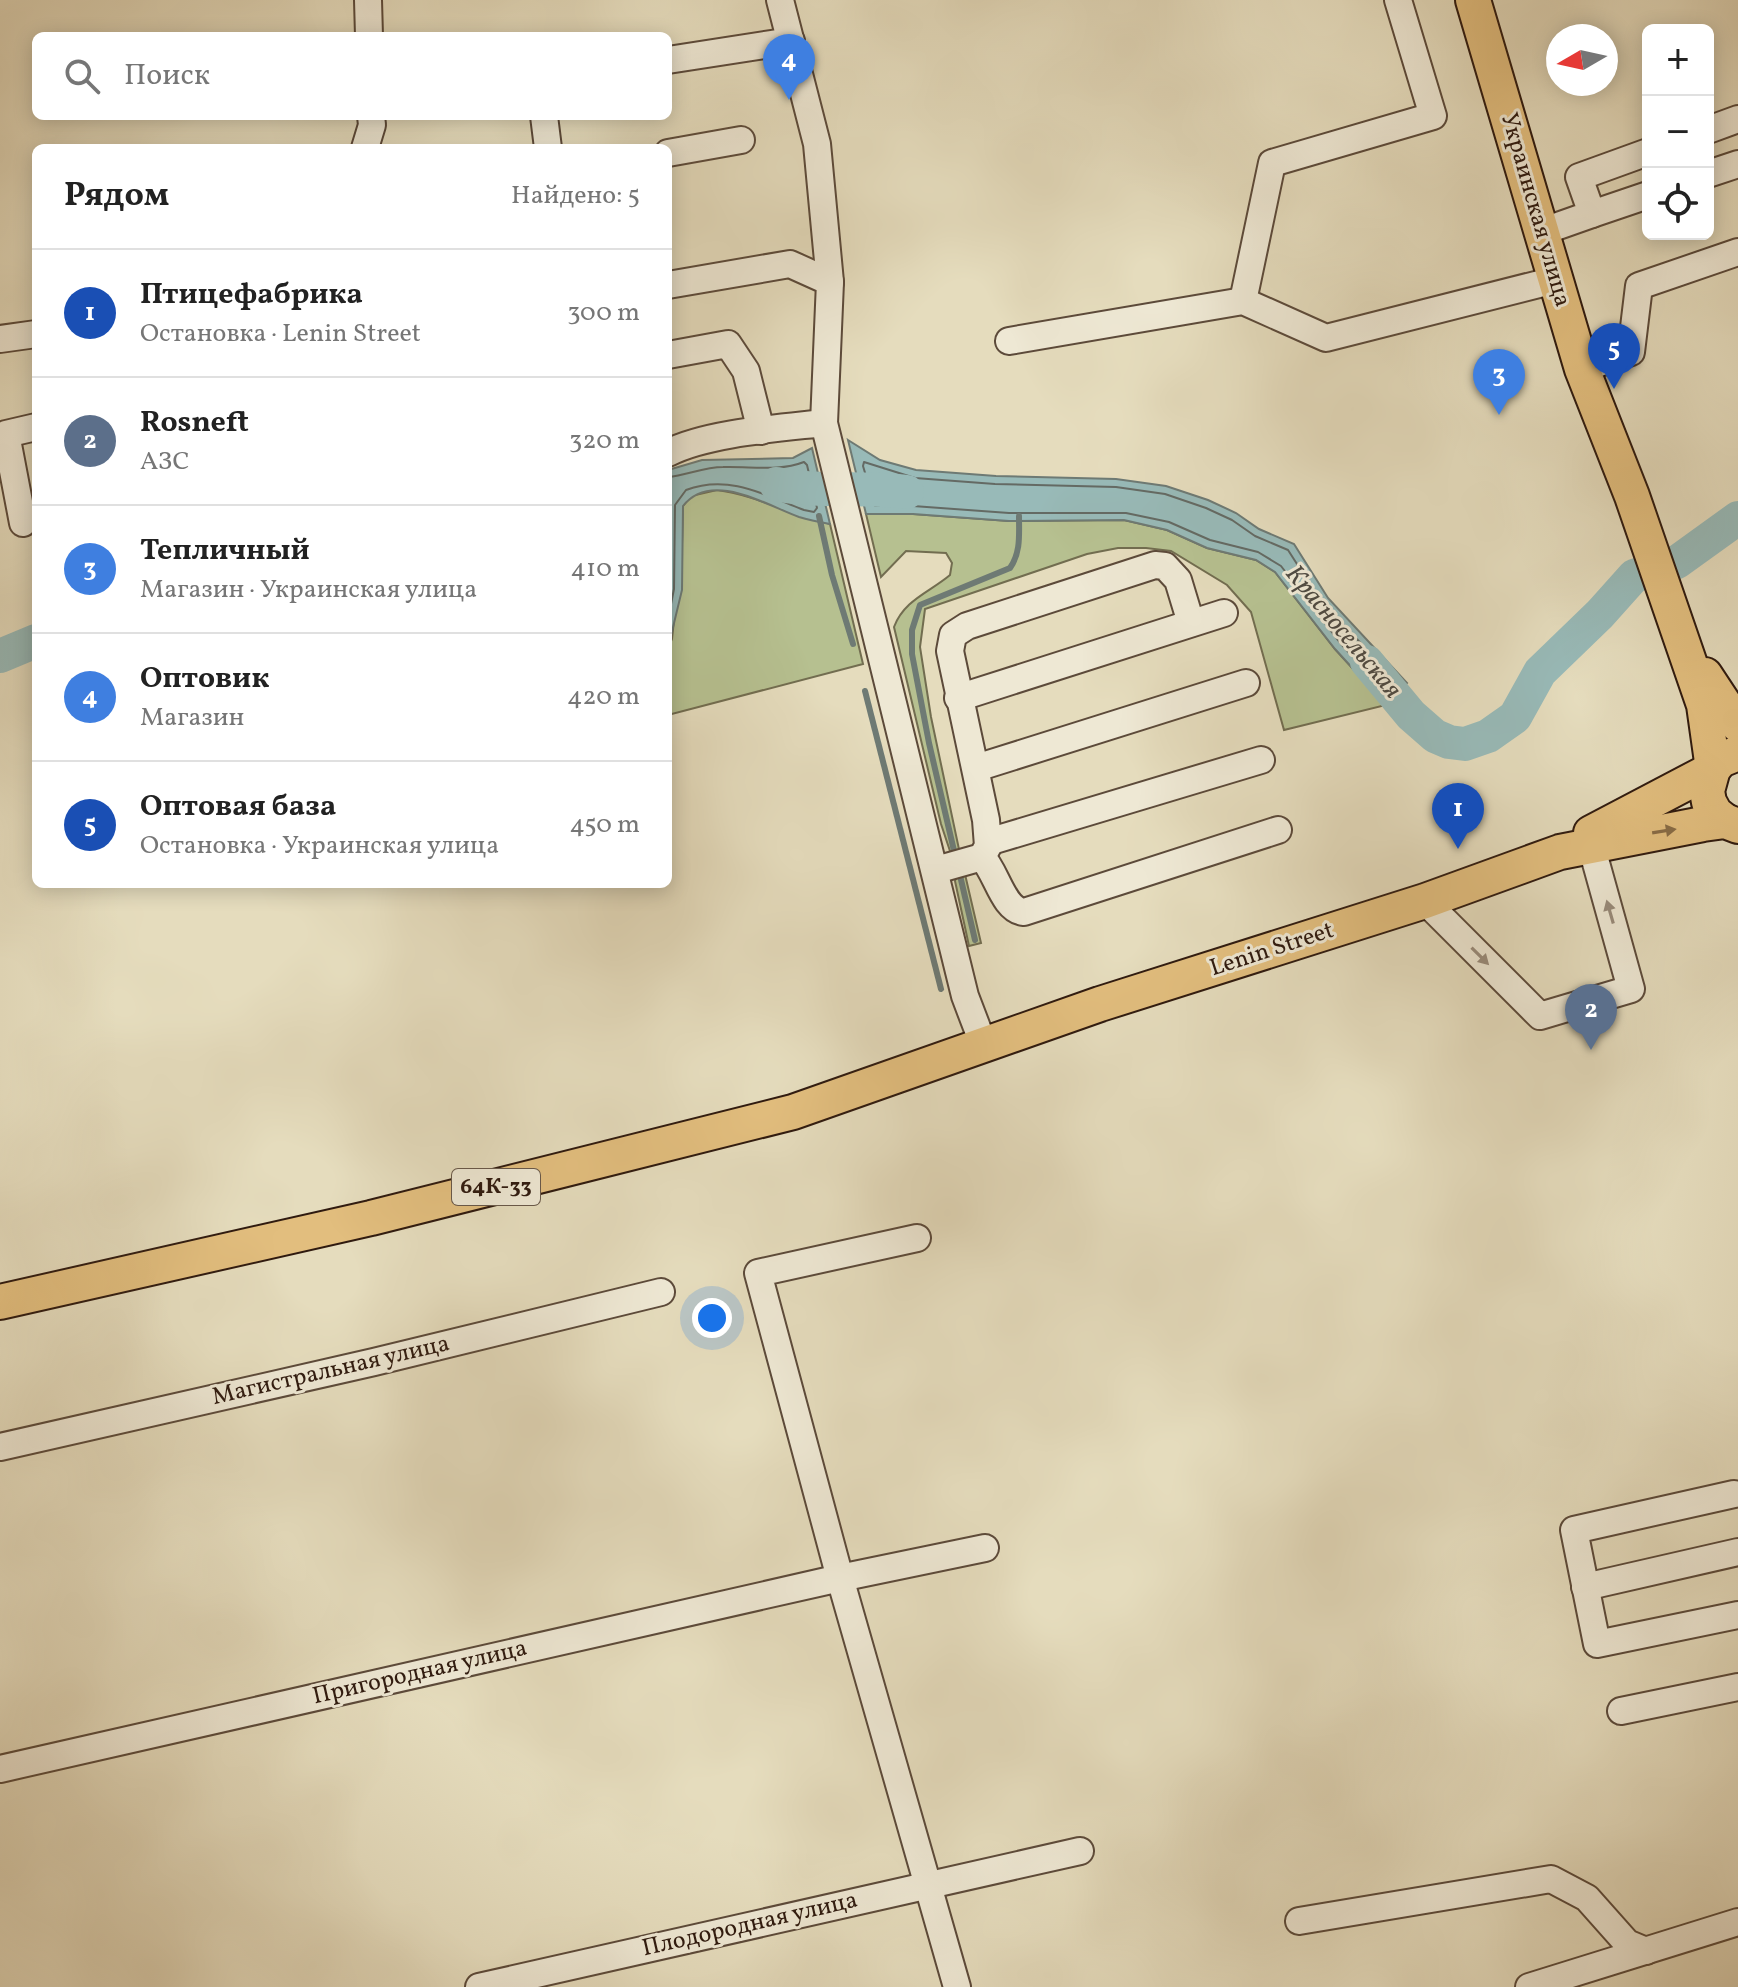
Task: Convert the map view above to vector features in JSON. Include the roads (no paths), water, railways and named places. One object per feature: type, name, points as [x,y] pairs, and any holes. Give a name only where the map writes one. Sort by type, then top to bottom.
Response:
[{"type":"main road","name":"Украинская улица","points":[[1473,0],[1582,369],[1632,496],[1726,761],[1707,791],[1709,802],[1715,813],[1734,831]]},
{"type":"main road","name":"Украинская улица","points":[[1682,634],[1738,725]]},
{"type":"main road","points":[[1682,634],[1738,705]]},
{"type":"main road","points":[[1652,800],[1681,768],[1689,753],[1694,709],[1682,634]]},
{"type":"main road","name":"Lenin Street","points":[[984,1046],[1100,1004],[1425,901],[1576,848],[1652,800],[1726,761]]},
{"type":"main road","name":"Lenin Street","points":[[1576,848],[1734,831]]},
{"type":"main road","name":"64К-33","points":[[0,1302],[371,1218],[793,1112],[984,1046]]},
{"type":"street","points":[[368,0],[369,32]]},
{"type":"street","points":[[780,0],[817,144],[830,282],[827,434],[965,996],[984,1046]]},
{"type":"street","points":[[1243,301],[1272,163],[1433,116],[1398,0]]},
{"type":"street","points":[[672,59],[791,41]]},
{"type":"street","points":[[1714,128],[1738,119]]},
{"type":"street","points":[[366,144],[371,120]]},
{"type":"street","points":[[544,120],[548,144]]},
{"type":"street","points":[[672,152],[741,140]]},
{"type":"street","points":[[1592,214],[1579,177],[1642,154]]},
{"type":"street","points":[[1714,172],[1738,164]]},
{"type":"street","points":[[1541,232],[1642,197]]},
{"type":"street","points":[[1582,369],[1631,352],[1639,286],[1738,252]]},
{"type":"street","points":[[672,284],[790,264],[830,282]]},
{"type":"street","points":[[1009,341],[1243,301],[1326,338],[1555,280]]},
{"type":"street","points":[[0,339],[32,335]]},
{"type":"street","points":[[672,354],[728,344],[746,371],[761,431]]},
{"type":"street","points":[[23,523],[6,434],[32,428]]},
{"type":"street","points":[[672,451],[683,445],[761,431],[827,434]]},
{"type":"street","points":[[1191,623],[1178,580],[1173,571],[1165,566],[1141,568],[959,630],[950,641],[958,698],[976,768],[985,850],[995,875],[1009,904],[1016,911],[1024,912],[1278,830]]},
{"type":"street","points":[[958,698],[1224,613]]},
{"type":"street","points":[[976,768],[1246,683]]},
{"type":"street","points":[[936,870],[985,850],[1261,760]]},
{"type":"street","points":[[1425,901],[1540,1016],[1631,989],[1576,848]]},
{"type":"street","points":[[917,1238],[758,1273],[840,1578],[957,1987]]},
{"type":"street","name":"Магистральная улица","points":[[0,1447],[374,1362],[661,1292]]},
{"type":"street","points":[[1734,1493],[1574,1530],[1597,1644],[1738,1615]]},
{"type":"street","name":"Пригородная улица","points":[[0,1769],[840,1578],[985,1548]]},
{"type":"street","points":[[1585,1587],[1738,1552]]},
{"type":"street","points":[[1621,1711],[1738,1687]]},
{"type":"street","name":"Плодородная улица","points":[[479,1987],[1080,1851]]},
{"type":"street","points":[[1299,1921],[1551,1879],[1587,1898],[1627,1943],[1646,1951]]},
{"type":"street","points":[[1529,1987],[1738,1922]]},
{"type":"water","points":[[848,440],[880,460],[916,470],[1116,479],[1166,486],[1208,500],[1236,513],[1259,529],[1294,544],[1328,598],[1407,683],[1386,705],[1335,649],[1275,572],[1256,560],[1207,548],[1167,530],[1124,520],[1009,521],[866,514]]},
{"type":"water","points":[[812,448],[830,524],[799,517],[723,490],[695,496],[683,506],[682,590],[672,631],[672,469],[702,460],[793,458]]},
{"type":"waterway","name":"Красносельская","points":[[776,484],[907,492]]},
{"type":"waterway","points":[[819,516],[832,575],[853,644]]},
{"type":"waterway","points":[[955,855],[929,743],[912,654],[912,630],[920,605],[1010,568],[1018,550],[1019,516]]},
{"type":"waterway","name":"Красносельская","points":[[1367,662],[1411,715],[1435,736],[1465,744],[1488,736],[1515,717],[1540,672],[1634,576],[1677,562],[1738,518]]},
{"type":"waterway","name":"Красносельская","points":[[0,656],[32,643]]},
{"type":"waterway","points":[[865,691],[941,989]]},
{"type":"waterway","points":[[959,871],[975,940]]},
{"type":"place","name":"Оптовик","points":[[789,100]]},
{"type":"place","name":"Оптовая база","points":[[1614,389]]},
{"type":"place","name":"Тепличный","points":[[1499,415]]},
{"type":"place","name":"Птицефабрика","points":[[1458,849]]},
{"type":"place","name":"Rosneft","points":[[1591,1050]]}]
